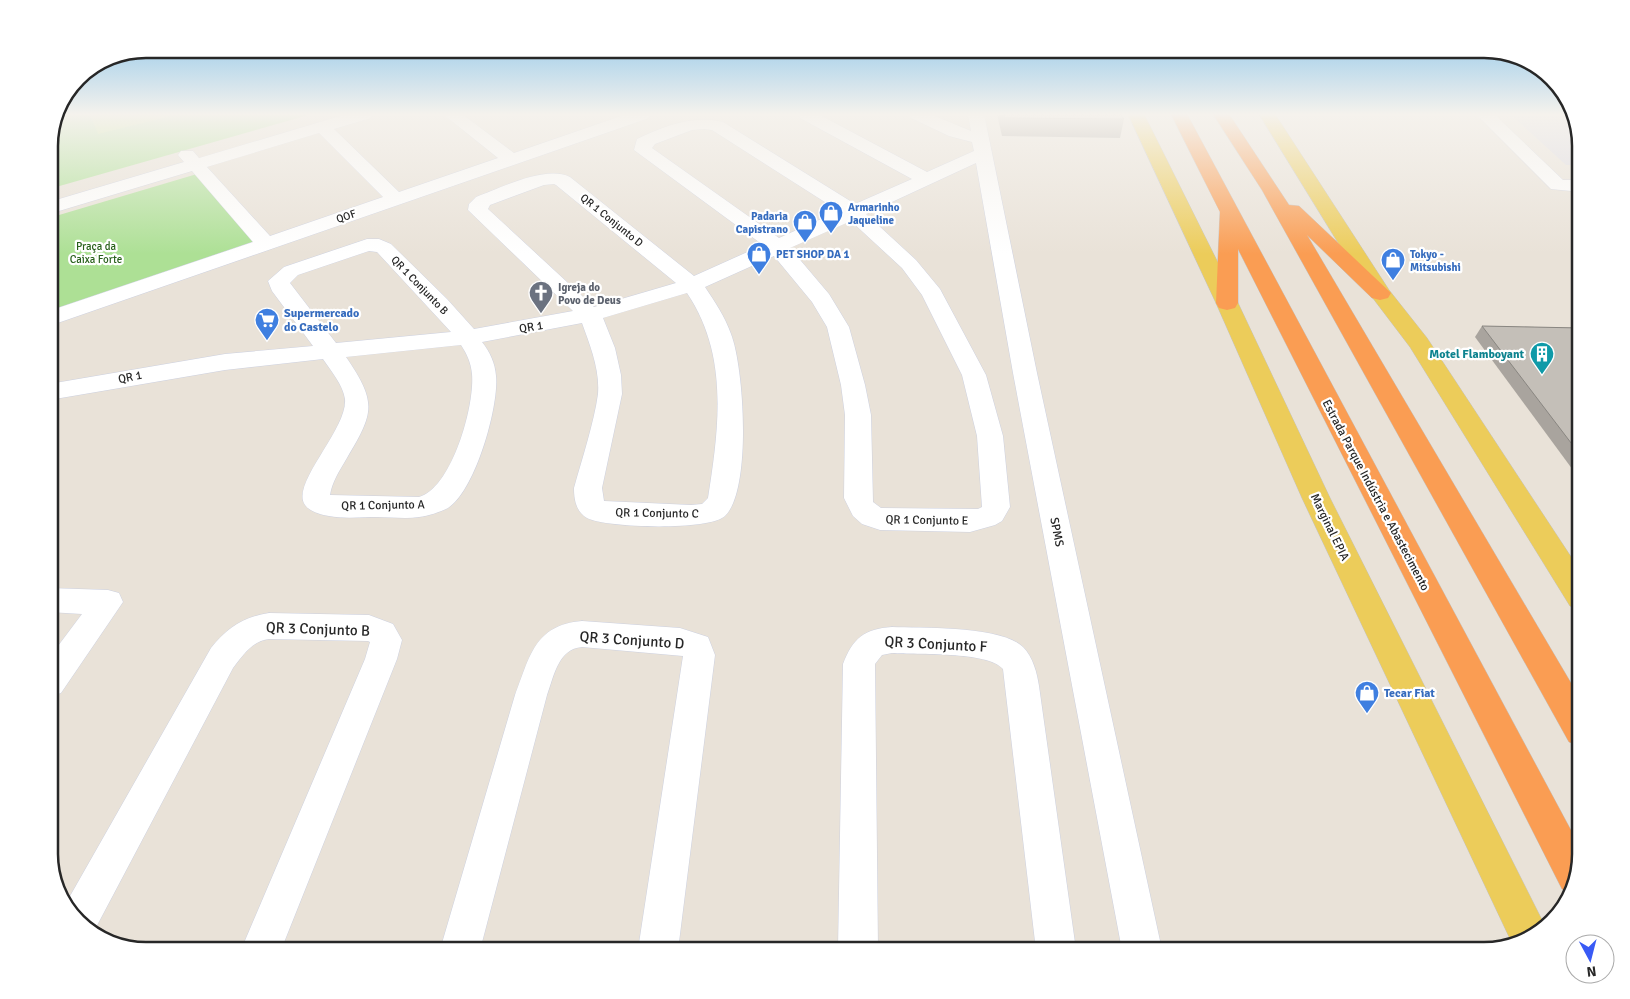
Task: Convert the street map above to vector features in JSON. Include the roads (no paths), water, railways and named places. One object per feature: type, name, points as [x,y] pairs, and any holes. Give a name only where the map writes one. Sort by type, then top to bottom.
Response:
[{"type":"highway","name":"Estrada Parque Indústria e Abastecimento","points":[[1203,161],[1571,868]]},
{"type":"highway","points":[[1252,161],[1271,190],[1572,715]]},
{"type":"highway","points":[[1271,190],[1380,293]]},
{"type":"highway","points":[[1227,303],[1229,212]]},
{"type":"main road","name":"Marginal EPIA","points":[[1158,161],[1227,303],[1316,498],[1526,931]]},
{"type":"main road","points":[[1296,161],[1380,293],[1419,343],[1572,583]]},
{"type":"street","points":[[58,194],[186,161]]},
{"type":"street","points":[[58,205],[187,161]]},
{"type":"street","points":[[193,161],[265,243]]},
{"type":"street","points":[[361,161],[395,199]]},
{"type":"street","name":"QOF","points":[[58,316],[506,161]]},
{"type":"street","points":[[658,161],[777,246]]},
{"type":"street","points":[[771,161],[852,211]]},
{"type":"street","points":[[892,161],[924,178]]},
{"type":"street","name":"QR 1","points":[[58,390],[225,362],[469,337],[590,315],[692,284],[924,178],[947,161]]},
{"type":"street","name":"SPMS","points":[[986,161],[1025,373],[1140,942]]},
{"type":"street","points":[[1533,161],[1558,185],[1572,186]]},
{"type":"street","name":"QR 1 Conjunto D","points":[[590,315],[481,215],[478,210],[479,204],[541,180],[556,178],[563,181],[692,284]]},
{"type":"street","name":"QR 1 Conjunto E","points":[[777,246],[821,299],[838,327],[853,385],[858,416],[858,498],[861,507],[872,517],[880,519],[970,521],[984,518],[992,514],[996,507],[996,496],[990,436],[974,375],[932,294],[909,264],[852,211]]},
{"type":"street","name":"QR 1 Conjunto B","points":[[327,351],[279,282],[284,275],[291,271],[366,245],[379,245],[384,248],[469,337]]},
{"type":"street","name":"QR 1 Conjunto C","points":[[590,315],[603,348],[609,375],[610,394],[588,488],[588,501],[595,510],[605,512],[688,516],[705,514],[719,506],[722,499],[730,416],[730,373],[723,339],[701,295],[692,284]]},
{"type":"street","name":"QR 1 Conjunto A","points":[[327,351],[342,367],[357,398],[355,413],[348,432],[318,485],[316,500],[328,506],[419,507],[438,502],[448,494],[476,433],[485,377],[482,360],[469,337]]},
{"type":"street","points":[[58,600],[108,602],[58,670]]},
{"type":"street","name":"QR 3 Conjunto B","points":[[82,914],[222,658],[240,636],[255,627],[269,626],[369,628],[382,633],[386,640],[385,648],[264,942]]},
{"type":"street","name":"QR 3 Conjunto D","points":[[462,942],[537,679],[553,645],[570,635],[582,634],[680,641],[696,647],[699,654],[659,942]]},
{"type":"street","name":"QR 3 Conjunto F","points":[[858,942],[859,664],[863,650],[869,645],[879,641],[892,640],[992,647],[1012,656],[1019,668],[1023,686],[1055,942]]},
{"type":"place","name":"Armarinho Jaqueline","points":[[831,234]]},
{"type":"place","name":"Padaria Capistrano","points":[[805,243]]},
{"type":"place","name":"PET SHOP DA 1","points":[[759,275]]},
{"type":"place","name":"Tokyo - Mitsubishi","points":[[1393,281]]},
{"type":"place","name":"Igreja do Povo de Deus","points":[[541,314]]},
{"type":"place","name":"Supermercado do Castelo","points":[[267,341]]},
{"type":"place","name":"Motel Flamboyant","points":[[1542,375]]},
{"type":"place","name":"Tecar Fiat","points":[[1367,714]]},
{"type":"park label","name":"Praça da Caixa Forte","points":[[96,252]]}]
